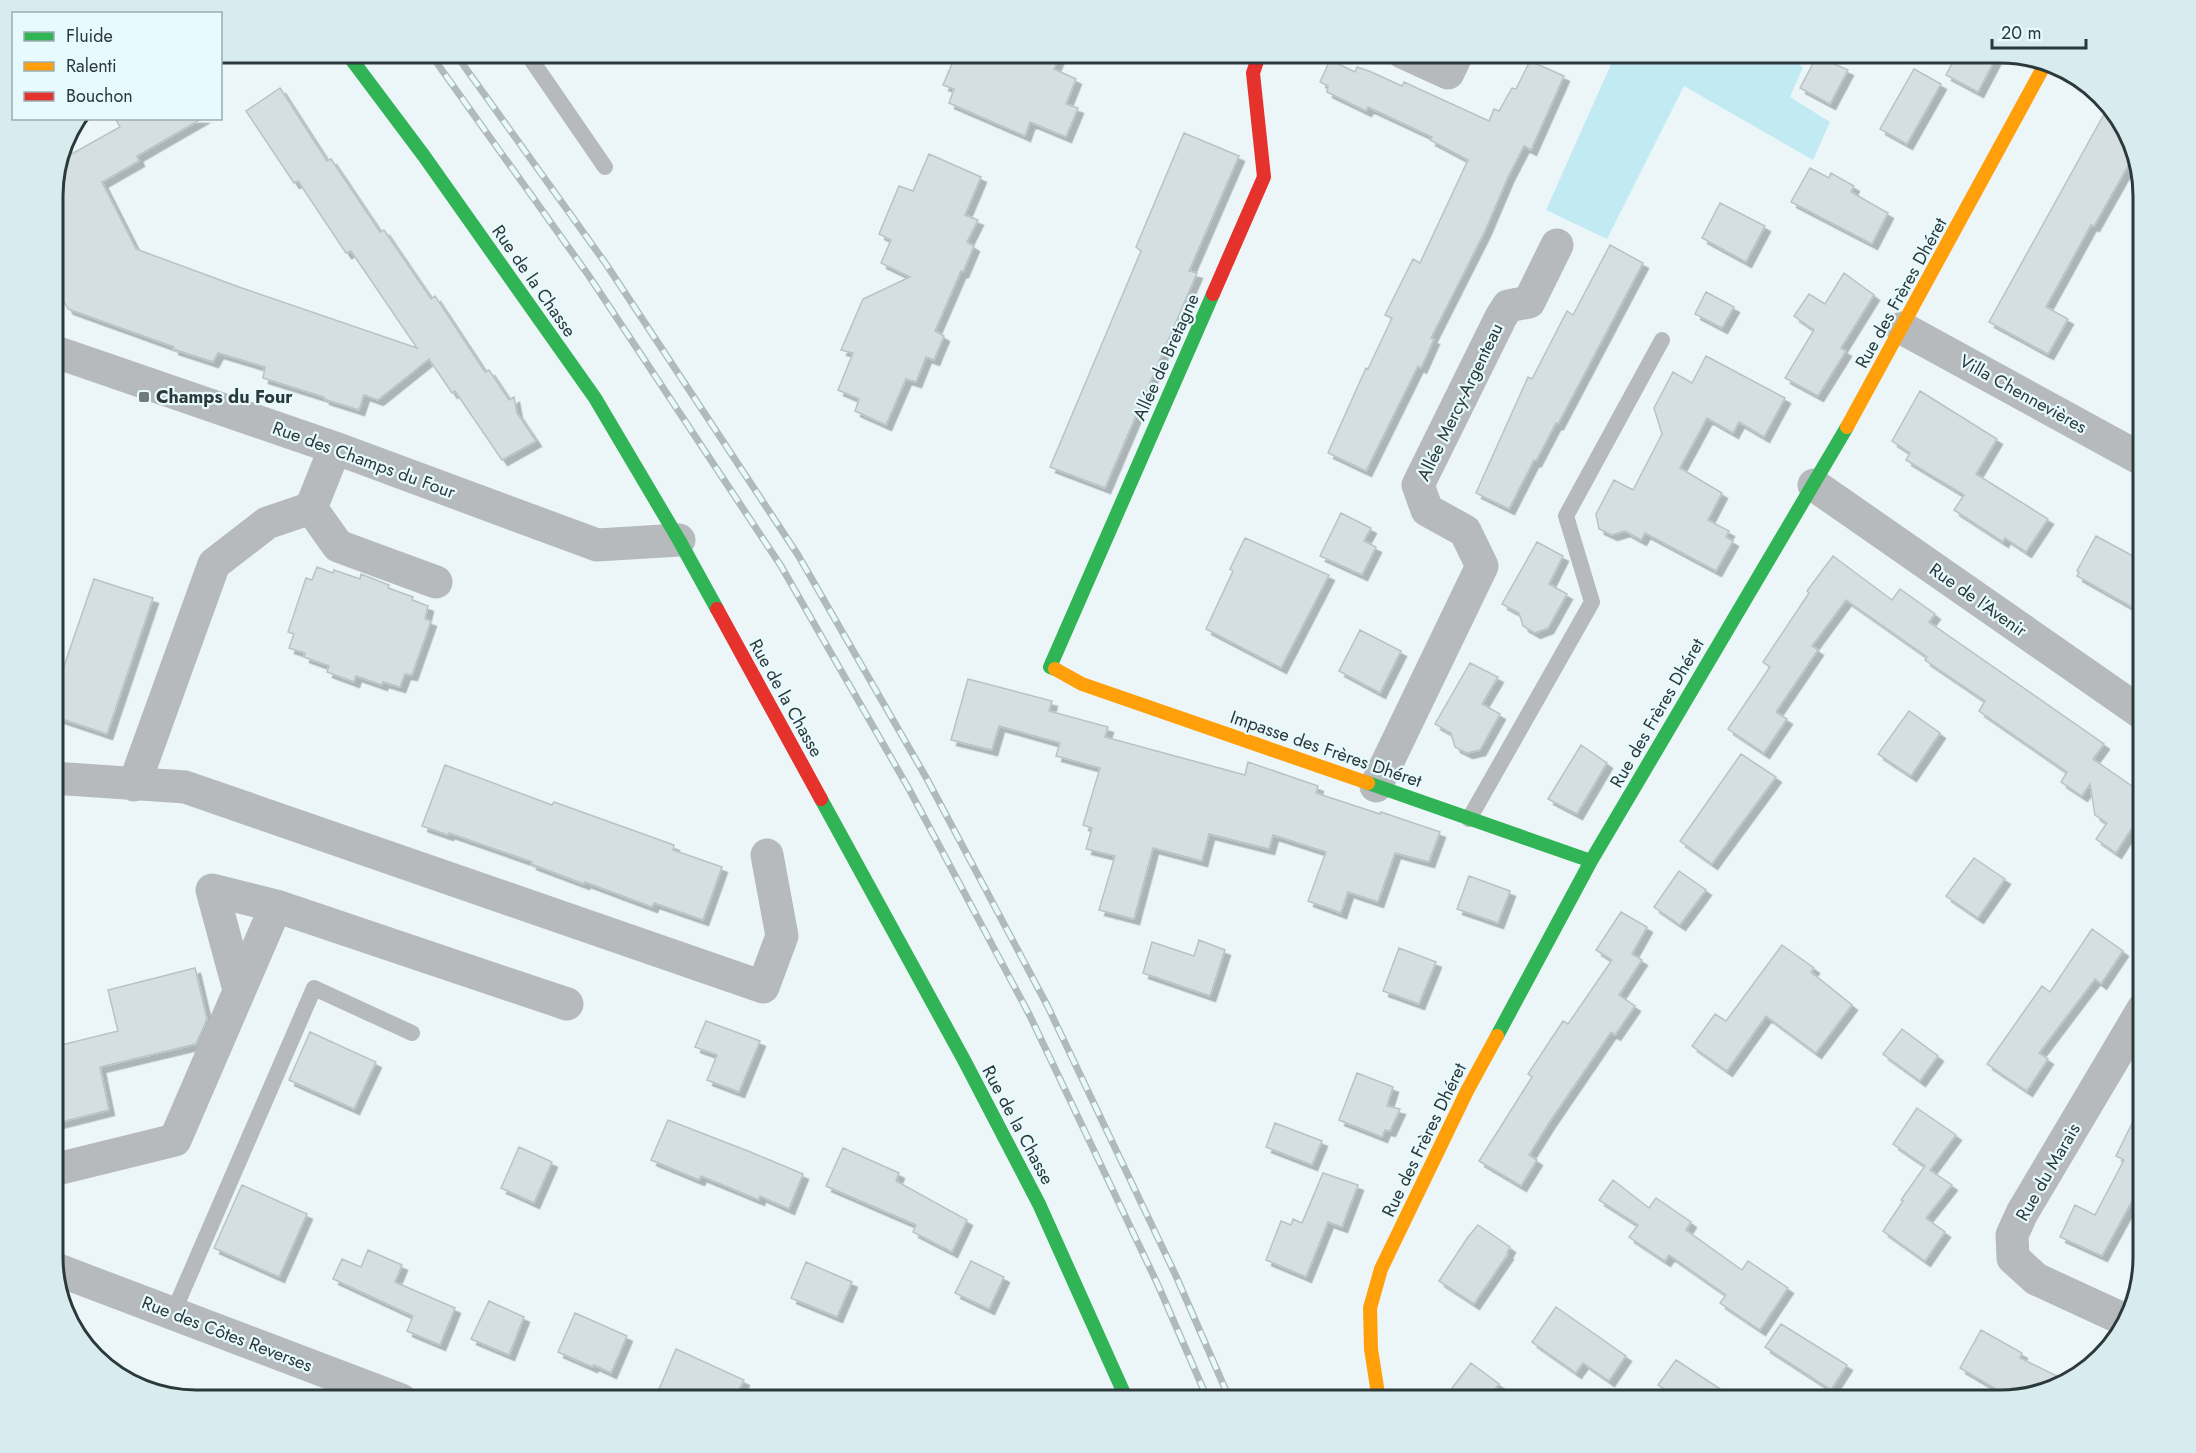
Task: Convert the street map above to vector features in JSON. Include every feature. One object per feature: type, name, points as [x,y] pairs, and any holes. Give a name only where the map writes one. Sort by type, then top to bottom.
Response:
[{"type":"street","name":"Rue de la Chasse","points":[[354,63],[424,156],[595,398],[679,540],[1018,1163],[1044,1215],[1122,1390]]},
{"type":"street","name":"Allée de Bretagne","points":[[1050,668],[1264,177],[1253,72],[1256,63]]},
{"type":"street","points":[[1427,63],[1449,73],[1453,63]]},
{"type":"street","name":"Rue des Frères Dhéret","points":[[1377,1390],[1371,1349],[1370,1308],[1381,1269],[1467,1090],[1591,861],[1814,485],[2042,70]]},
{"type":"street","name":"Allée Mercy-Argenteau","points":[[1376,786],[1482,566],[1465,531],[1427,510],[1418,485],[1504,311],[1508,306],[1529,302],[1557,245]]},
{"type":"street","name":"Villa Chennevières","points":[[1902,328],[2133,454]]},
{"type":"street","name":"Rue des Champs du Four","points":[[63,354],[335,448],[597,545],[679,540]]},
{"type":"street","points":[[134,785],[214,564],[267,523],[311,508],[335,448]]},
{"type":"street","name":"Rue de l'Avenir","points":[[1814,485],[2133,706]]},
{"type":"street","points":[[311,508],[338,546],[435,582]]},
{"type":"street","name":"Impasse des Frères Dhéret","points":[[1050,668],[1082,684],[1591,861]]},
{"type":"street","points":[[63,779],[185,787],[763,987],[782,936],[767,855]]},
{"type":"street","points":[[239,990],[212,890],[276,906],[567,1004]]},
{"type":"street","points":[[63,1168],[175,1140],[276,906]]},
{"type":"street","name":"Rue du Marais","points":[[2118,1317],[2036,1279],[2013,1258],[2012,1235],[2022,1213],[2133,1027]]},
{"type":"street","name":"Rue des Côtes Reverses","points":[[64,1272],[372,1390]]},
{"type":"lane","points":[[534,63],[605,167]]},
{"type":"lane","points":[[1469,819],[1592,602],[1566,516],[1662,340]]},
{"type":"lane","points":[[173,1313],[314,988],[412,1033]]},
{"type":"shaded area","points":[[1612,63],[1796,63],[1803,67],[1790,97],[1830,122],[1813,160],[1684,86],[1607,239],[1546,210]]},
{"type":"building","points":[[952,63],[1056,63],[1054,69],[1076,79],[1066,104],[1078,108],[1066,137],[1030,122],[1025,136],[949,103],[954,89],[943,85]]},
{"type":"building","points":[[1329,63],[1336,63],[1355,72],[1357,67],[1402,86],[1404,82],[1489,121],[1494,109],[1499,111],[1512,88],[1516,89],[1529,63],[1535,63],[1564,76],[1531,150],[1524,146],[1508,177],[1485,231],[1431,338],[1434,339],[1421,368],[1418,366],[1366,471],[1328,453],[1366,368],[1368,369],[1392,318],[1385,315],[1413,259],[1420,263],[1468,160],[1430,140],[1432,137],[1368,107],[1366,111],[1327,92],[1328,86],[1320,82]]},
{"type":"building","points":[[1813,63],[1832,63],[1848,70],[1830,104],[1800,88]]},
{"type":"building","points":[[1952,63],[1993,63],[1978,92],[1946,75]]},
{"type":"building","points":[[1914,69],[1941,84],[1907,144],[1880,129]]},
{"type":"building","points":[[280,88],[327,161],[331,159],[380,232],[384,230],[431,299],[435,296],[485,372],[489,370],[509,400],[514,397],[517,413],[536,441],[502,460],[455,391],[452,393],[429,359],[378,400],[364,395],[359,410],[263,378],[265,367],[218,353],[213,362],[68,309],[63,300],[63,187],[69,155],[120,127],[116,120],[200,120],[137,156],[139,161],[102,182],[136,249],[417,348],[351,251],[346,253],[298,181],[294,183],[246,111]]},
{"type":"building","points":[[2104,114],[2119,137],[2129,165],[2094,226],[2091,225],[2046,307],[2068,319],[2048,354],[1989,322]]},
{"type":"building","points":[[1184,133],[1239,156],[1189,271],[1197,273],[1105,488],[1050,467],[1141,251],[1136,247]]},
{"type":"building","points":[[929,154],[981,177],[965,215],[978,220],[967,242],[974,246],[935,331],[944,336],[934,360],[926,357],[916,382],[906,379],[886,425],[855,411],[859,399],[838,390],[853,353],[841,350],[863,299],[910,277],[881,263],[891,240],[879,234],[899,186],[913,191]]},
{"type":"building","points":[[1810,168],[1829,178],[1831,173],[1854,186],[1851,192],[1888,213],[1872,244],[1791,202]]},
{"type":"building","points":[[1720,203],[1765,226],[1746,262],[1702,238]]},
{"type":"building","points":[[1610,245],[1643,263],[1558,424],[1556,423],[1536,461],[1534,460],[1509,509],[1476,493],[1528,377],[1532,379],[1567,311],[1573,315]]},
{"type":"building","points":[[1844,273],[1874,295],[1841,348],[1846,351],[1818,396],[1785,378],[1814,330],[1794,316],[1809,294],[1825,304]]},
{"type":"building","points":[[1706,292],[1734,307],[1722,328],[1695,314]]},
{"type":"building","points":[[1706,356],[1785,398],[1764,437],[1739,422],[1733,433],[1707,418],[1680,468],[1722,493],[1708,520],[1729,531],[1726,537],[1733,541],[1716,571],[1645,533],[1641,540],[1625,531],[1612,535],[1599,529],[1596,514],[1614,480],[1633,490],[1662,434],[1654,408],[1673,372],[1692,383]]},
{"type":"building","points":[[1920,391],[1997,439],[1976,474],[2048,519],[2026,552],[2005,538],[2003,542],[1954,510],[1964,495],[1906,460],[1910,453],[1892,441]]},
{"type":"building","points":[[1341,513],[1371,528],[1364,541],[1376,547],[1362,575],[1320,556]]},
{"type":"building","points":[[2096,536],[2133,556],[2133,608],[2077,576],[2079,572],[2077,571]]},
{"type":"building","points":[[1245,538],[1329,575],[1281,668],[1206,629],[1233,571],[1230,569]]},
{"type":"building","points":[[1537,542],[1563,556],[1549,584],[1567,594],[1548,628],[1535,633],[1523,626],[1519,613],[1502,604]]},
{"type":"building","points":[[1833,556],[1892,600],[1900,589],[1935,614],[1929,622],[2104,744],[2093,759],[2132,786],[2133,784],[2133,826],[2116,853],[2096,839],[2107,823],[2095,815],[2090,784],[2082,796],[2061,782],[2067,772],[1979,711],[1985,701],[1925,660],[1927,657],[1846,600],[1812,646],[1818,650],[1776,712],[1787,719],[1764,753],[1728,729],[1770,667],[1763,662],[1809,593],[1807,591]]},
{"type":"building","points":[[317,567],[360,579],[361,574],[389,585],[388,588],[413,597],[412,600],[428,606],[425,619],[431,621],[412,675],[405,674],[400,687],[383,682],[382,685],[356,676],[354,682],[327,672],[329,666],[304,657],[305,653],[289,648],[294,634],[288,632],[306,578],[312,580]]},
{"type":"building","points":[[94,579],[153,598],[107,734],[63,719],[63,669]]},
{"type":"building","points":[[1360,630],[1401,651],[1380,693],[1339,671]]},
{"type":"building","points":[[1470,663],[1498,677],[1482,704],[1500,714],[1480,750],[1467,753],[1455,747],[1451,733],[1435,724]]},
{"type":"building","points":[[968,679],[1052,701],[1049,711],[1108,727],[1105,737],[1245,775],[1248,762],[1318,786],[1316,793],[1440,832],[1429,862],[1395,853],[1378,902],[1348,892],[1341,913],[1308,901],[1326,852],[1273,835],[1269,849],[1209,834],[1202,861],[1153,848],[1134,919],[1099,910],[1115,856],[1086,849],[1092,828],[1083,825],[1100,768],[1056,756],[1060,743],[999,726],[992,750],[951,740]]},
{"type":"building","points":[[1909,711],[1940,733],[1911,776],[1878,754]]},
{"type":"building","points":[[1581,745],[1607,763],[1577,814],[1548,799]]},
{"type":"building","points":[[1741,754],[1776,777],[1712,864],[1680,841]]},
{"type":"building","points":[[445,765],[552,805],[554,802],[674,845],[673,850],[722,867],[703,920],[654,903],[652,907],[585,882],[584,884],[531,864],[532,862],[422,826]]},
{"type":"building","points":[[1974,858],[2005,879],[1978,918],[1946,896]]},
{"type":"building","points":[[1679,871],[1706,890],[1680,925],[1654,907]]},
{"type":"building","points":[[1469,876],[1510,891],[1498,923],[1457,909]]},
{"type":"building","points":[[1621,912],[1647,927],[1632,954],[1642,960],[1619,995],[1635,1006],[1615,1035],[1611,1032],[1549,1123],[1529,1155],[1537,1160],[1521,1186],[1479,1161],[1532,1077],[1528,1074],[1563,1021],[1568,1024],[1612,960],[1596,950]]},
{"type":"building","points":[[2092,929],[2123,951],[2101,984],[2095,979],[2039,1053],[2048,1059],[2027,1091],[1987,1064],[2042,986],[2050,992]]},
{"type":"building","points":[[1199,940],[1225,950],[1210,996],[1143,973],[1152,942],[1194,956]]},
{"type":"building","points":[[1782,945],[1814,968],[1811,972],[1852,1005],[1816,1053],[1766,1016],[1727,1071],[1692,1046],[1715,1014],[1726,1021]]},
{"type":"building","points":[[1399,948],[1436,962],[1419,1004],[1383,991]]},
{"type":"building","points":[[195,968],[207,1019],[196,1044],[100,1067],[109,1110],[63,1122],[63,1045],[118,1031],[108,990]]},
{"type":"building","points":[[706,1021],[760,1041],[739,1092],[707,1080],[717,1055],[695,1047]]},
{"type":"building","points":[[1902,1029],[1938,1056],[1920,1081],[1883,1054]]},
{"type":"building","points":[[310,1032],[376,1062],[354,1109],[289,1080]]},
{"type":"building","points":[[1357,1073],[1393,1087],[1387,1106],[1400,1109],[1390,1131],[1385,1130],[1382,1137],[1339,1120]]},
{"type":"building","points":[[1917,1108],[1956,1135],[1930,1170],[1952,1185],[1926,1218],[1945,1232],[1925,1261],[1883,1231],[1925,1166],[1893,1144]]},
{"type":"building","points":[[668,1120],[803,1174],[789,1209],[760,1196],[759,1200],[701,1176],[699,1180],[651,1160]]},
{"type":"building","points":[[2133,1121],[2133,1199],[2102,1256],[2060,1237],[2075,1205],[2095,1215],[2124,1160],[2116,1156]]},
{"type":"building","points":[[1275,1123],[1322,1141],[1312,1165],[1266,1147]]},
{"type":"building","points":[[519,1147],[552,1162],[534,1203],[501,1188]]},
{"type":"building","points":[[843,1148],[899,1173],[896,1181],[967,1220],[952,1252],[913,1232],[916,1225],[826,1186]]},
{"type":"building","points":[[1323,1173],[1358,1185],[1342,1227],[1328,1222],[1306,1277],[1266,1260],[1281,1221],[1291,1225],[1293,1219],[1302,1223]]},
{"type":"building","points":[[1613,1180],[1649,1208],[1656,1198],[1691,1222],[1686,1230],[1742,1270],[1748,1261],[1788,1288],[1760,1330],[1720,1303],[1726,1295],[1669,1255],[1665,1261],[1629,1237],[1638,1225],[1599,1200]]},
{"type":"building","points":[[242,1185],[307,1214],[279,1277],[214,1248]]},
{"type":"building","points":[[1478,1225],[1510,1247],[1508,1254],[1474,1304],[1439,1281]]},
{"type":"building","points":[[368,1250],[402,1265],[395,1282],[455,1308],[440,1345],[407,1331],[413,1316],[333,1279],[342,1259],[361,1267]]},
{"type":"building","points":[[971,1261],[1004,1277],[989,1309],[955,1293]]},
{"type":"building","points":[[806,1262],[852,1282],[837,1317],[791,1298]]},
{"type":"building","points":[[489,1301],[524,1317],[509,1355],[471,1339]]},
{"type":"building","points":[[1556,1307],[1626,1356],[1609,1381],[1583,1363],[1576,1373],[1532,1342]]},
{"type":"building","points":[[575,1313],[627,1336],[611,1373],[558,1352]]},
{"type":"building","points":[[1781,1324],[1847,1365],[1831,1390],[1765,1347]]},
{"type":"building","points":[[1981,1330],[2022,1353],[2020,1358],[2058,1377],[2018,1389],[1997,1390],[1960,1368]]},
{"type":"building","points":[[676,1349],[744,1380],[739,1390],[659,1390]]},
{"type":"building","points":[[1676,1360],[1722,1390],[1666,1390],[1658,1385]]},
{"type":"building","points":[[1471,1363],[1499,1384],[1494,1390],[1451,1390]]},
{"type":"railway","points":[[437,63],[589,276],[781,566],[909,789],[1029,1014],[1158,1285],[1204,1390]]},
{"type":"railway","points":[[462,63],[606,264],[798,555],[927,779],[1047,1005],[1176,1276],[1226,1390]]},
{"type":"traffic: fast","points":[[354,63],[424,156],[595,398],[717,609]]},
{"type":"traffic: fast","points":[[1055,669],[1050,667],[1213,294]]},
{"type":"traffic: fast","points":[[1497,1036],[1591,861],[1847,427]]},
{"type":"traffic: fast","points":[[1368,783],[1591,861]]},
{"type":"traffic: fast","points":[[821,799],[964,1060],[1039,1204],[1123,1390]]},
{"type":"traffic: slow","points":[[1847,427],[2042,70]]},
{"type":"traffic: slow","points":[[1055,669],[1082,684],[1368,783]]},
{"type":"traffic: slow","points":[[1377,1390],[1371,1349],[1370,1308],[1381,1269],[1467,1091],[1497,1036]]},
{"type":"traffic: jam","points":[[1213,294],[1264,177],[1253,73],[1256,63]]},
{"type":"traffic: jam","points":[[717,609],[821,799]]},
{"type":"place","name":"Champs du Four","points":[[144,397]]}]
